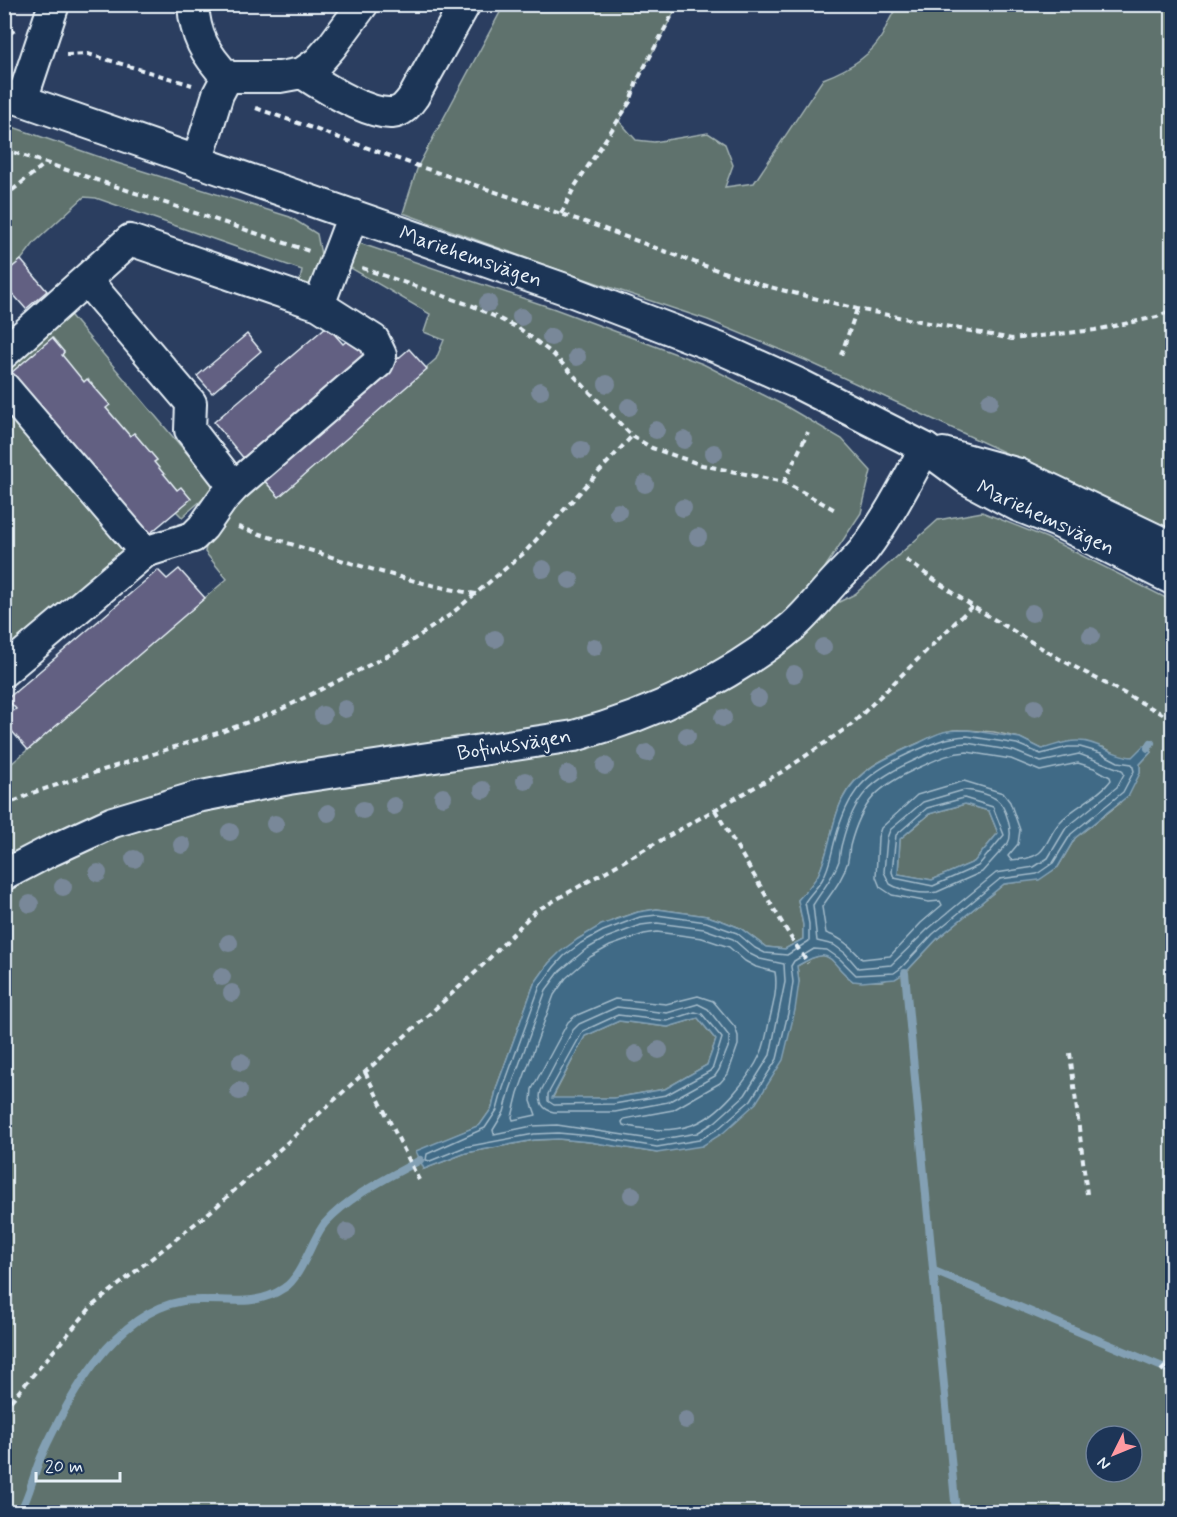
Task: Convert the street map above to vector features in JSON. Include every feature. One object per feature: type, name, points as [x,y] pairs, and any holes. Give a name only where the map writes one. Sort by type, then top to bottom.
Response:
[{"type":"street","points":[[13,97],[39,48],[54,4]]},
{"type":"street","points":[[193,4],[201,43],[222,85],[197,162]]},
{"type":"street","points":[[222,85],[264,75],[280,77],[302,73],[318,62],[333,46],[363,4]]},
{"type":"street","points":[[302,73],[361,105],[381,112],[393,113],[404,109],[414,96],[465,4]]},
{"type":"street","name":"Mariehemsvägen","points":[[13,97],[565,289],[719,348],[797,383],[925,448],[967,480],[1018,506],[1058,522],[1173,579]]},
{"type":"street","points":[[319,305],[353,214]]},
{"type":"street","points":[[4,352],[87,281],[130,240],[319,305],[374,340],[381,355],[378,363],[222,502],[193,537],[145,552],[4,671]]},
{"type":"street","points":[[87,281],[190,403],[189,430],[222,502]]},
{"type":"street","points":[[4,387],[145,552]]},
{"type":"street","name":"Mariehemsvägen","points":[[925,448],[1019,474],[1173,548]]},
{"type":"street","name":"Bofinksvägen","points":[[4,874],[112,822],[197,797],[289,779],[574,736],[606,727],[664,704],[763,649],[794,624],[864,550],[897,499],[925,448]]},
{"type":"path","points":[[12,4],[6,21],[18,39],[39,48],[74,56],[88,54],[222,85],[418,166],[766,286],[857,309],[1012,339],[1095,330],[1157,317],[1173,310]]},
{"type":"path","points":[[561,214],[575,186],[630,102],[637,81],[678,4]]},
{"type":"path","points":[[4,149],[473,306],[520,329],[553,354],[632,436],[652,448],[732,472],[784,482],[837,511]]},
{"type":"path","points":[[4,197],[46,162]]},
{"type":"path","points":[[841,355],[857,309]]},
{"type":"path","points":[[784,482],[808,432]]},
{"type":"path","points":[[4,806],[44,788],[214,734],[280,710],[424,634],[477,594],[524,553],[632,436]]},
{"type":"path","points":[[222,502],[342,561],[441,588],[477,594]]},
{"type":"path","points":[[906,560],[972,606],[1058,658],[1173,718]]},
{"type":"path","points":[[4,1409],[92,1306],[216,1207],[478,970],[534,912],[785,770],[851,725],[972,606]]},
{"type":"path","points":[[715,810],[808,963]]},
{"type":"path","points":[[1070,1053],[1087,1194]]},
{"type":"path","points":[[365,1072],[419,1180]]},
{"type":"path","points":[[1161,1371],[1173,1360]]},
{"type":"green space","points":[[504,5],[678,5],[637,81],[630,102],[619,121],[636,140],[654,142],[708,133],[725,144],[733,165],[725,187],[754,183],[823,79],[849,67],[865,56],[878,42],[899,5],[1172,5],[1172,530],[805,360],[708,320],[570,274],[403,213],[418,166]]},
{"type":"green space","points":[[4,124],[117,163],[290,217],[317,234],[323,265],[316,291],[299,286],[302,270],[96,198],[84,197],[35,242],[21,260],[6,273],[4,270]]},
{"type":"green space","points":[[344,238],[555,309],[703,364],[787,407],[842,439],[871,471],[861,513],[826,566],[795,624],[855,594],[938,520],[982,512],[1047,538],[1172,601],[1172,1512],[5,1512],[4,770],[227,579],[205,552],[211,518],[261,477],[279,496],[436,359],[444,340],[424,332],[430,314],[337,260]],"holes":[[[954,730],[994,732],[1020,738],[1042,749],[1103,747],[1120,756],[1132,757],[1151,752],[1140,764],[1140,773],[1119,804],[1075,838],[1058,867],[1039,879],[1004,884],[937,939],[905,973],[882,981],[853,981],[829,957],[824,956],[817,956],[797,966],[799,982],[657,1153],[590,1142],[558,1139],[534,1140],[466,1153],[424,1169],[442,1141],[480,1125],[492,1108],[497,1086],[534,984],[549,963],[578,939],[616,919],[657,909],[707,916],[740,928],[766,947],[785,949],[803,939],[798,900],[818,875],[838,809],[857,779],[888,757],[942,733]]]},
{"type":"green space","points":[[66,310],[211,482],[225,480],[182,517],[176,511],[177,490],[154,462],[157,460],[134,433],[130,436],[106,408],[109,405],[88,379],[84,382],[62,355],[64,352],[53,338],[11,373],[5,366]]},
{"type":"green space","points":[[4,387],[145,552],[4,671]]},
{"type":"green space","points":[[965,804],[989,811],[998,833],[974,862],[932,880],[898,874],[900,839],[930,814]]},
{"type":"green space","points":[[698,1018],[716,1040],[707,1065],[665,1089],[614,1098],[552,1099],[585,1036],[619,1021],[668,1027]]},
{"type":"water","points":[[965,730],[1020,738],[1042,749],[1065,742],[1079,741],[1092,743],[1125,756],[1132,757],[1144,745],[1151,752],[1140,764],[1140,773],[1129,795],[1075,838],[1058,867],[1039,880],[1004,884],[937,939],[905,973],[895,979],[862,982],[853,981],[824,956],[817,956],[797,966],[799,982],[795,1010],[783,1060],[756,1103],[723,1133],[702,1146],[657,1153],[590,1142],[558,1139],[534,1140],[466,1153],[424,1169],[416,1151],[480,1125],[492,1108],[497,1086],[534,984],[560,952],[601,925],[638,912],[657,909],[707,916],[740,928],[766,947],[785,949],[803,939],[798,900],[818,875],[838,809],[848,789],[865,772],[886,759],[937,734]],"holes":[[[965,804],[989,811],[998,833],[974,862],[932,880],[898,874],[900,839],[929,814]],[[698,1018],[716,1040],[707,1065],[665,1089],[614,1098],[552,1098],[585,1036],[619,1021],[668,1027]]]},
{"type":"building","points":[[21,260],[47,291],[26,309],[4,284],[4,274]]},
{"type":"building","points":[[327,326],[343,344],[350,338],[366,356],[245,460],[214,422]]},
{"type":"building","points":[[247,334],[261,351],[212,393],[197,376]]},
{"type":"building","points":[[52,338],[64,352],[62,355],[84,382],[87,379],[110,405],[106,408],[130,436],[134,433],[157,460],[154,462],[177,490],[181,487],[191,499],[148,535],[11,373]]},
{"type":"building","points":[[409,349],[427,369],[279,497],[261,477]]},
{"type":"building","points":[[179,569],[205,598],[28,750],[4,722],[4,718],[16,709],[7,699],[158,570],[167,579]]},
{"type":"waterway","points":[[1148,748],[1151,743]]},
{"type":"waterway","points":[[905,973],[956,1512]]},
{"type":"waterway","points":[[20,1512],[41,1457],[65,1409],[96,1361],[114,1340],[135,1322],[158,1309],[183,1301],[260,1299],[284,1288],[301,1267],[320,1230],[335,1213],[370,1188],[420,1160]]},
{"type":"waterway","points":[[934,1271],[1172,1371]]}]
